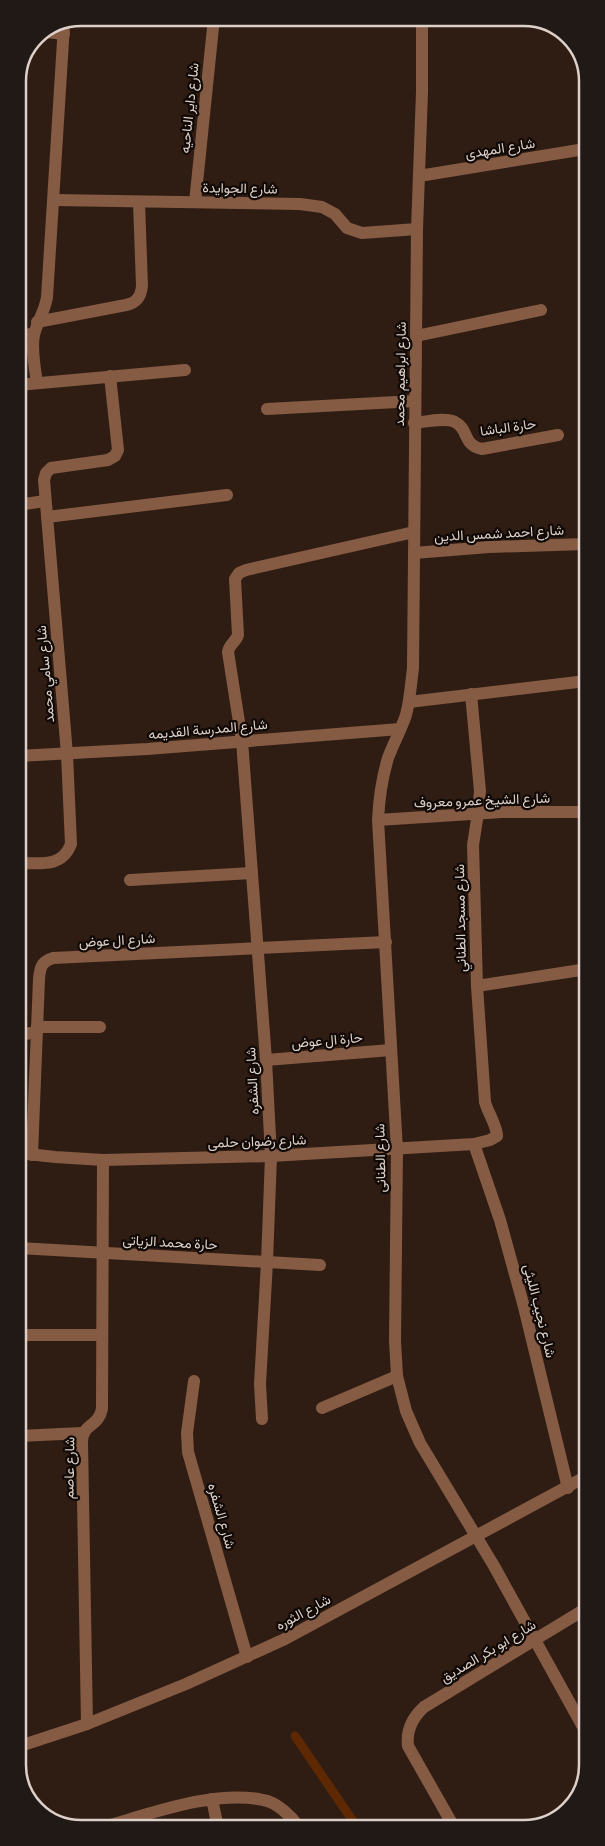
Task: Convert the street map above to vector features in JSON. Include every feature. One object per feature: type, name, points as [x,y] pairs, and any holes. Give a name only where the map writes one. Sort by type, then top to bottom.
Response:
[{"type":"street","name":"شارع داير الناحيه","points":[[194,202],[213,26]]},
{"type":"street","name":"شارع ابراهيم محمد","points":[[400,729],[409,702],[412,668],[417,229],[422,92],[422,26]]},
{"type":"street","points":[[36,383],[33,342],[47,297],[64,29]]},
{"type":"street","name":"شارع المهدى","points":[[419,176],[579,150]]},
{"type":"street","name":"شارع الجوايدة","points":[[54,200],[300,204],[322,207],[335,214],[348,228],[362,233],[417,229]]},
{"type":"street","points":[[26,332],[136,301],[140,296],[142,286],[139,202]]},
{"type":"street","points":[[416,336],[541,310]]},
{"type":"street","points":[[26,384],[185,370]]},
{"type":"street","name":"شارع سامي محمد","points":[[26,863],[53,862],[65,856],[69,851],[72,837],[67,754],[44,480],[50,468],[108,460],[115,456],[118,450],[110,376]]},
{"type":"street","points":[[267,409],[415,401]]},
{"type":"street","name":"حارة الباشا","points":[[414,423],[456,422],[461,427],[469,443],[482,449],[558,435]]},
{"type":"street","points":[[47,517],[227,495]]},
{"type":"street","points":[[26,504],[46,501]]},
{"type":"street","name":"شارع الشفره","points":[[262,1420],[260,1384],[271,1156],[266,1060],[242,741],[228,652],[228,648],[236,641],[238,635],[234,582],[239,573],[414,532]]},
{"type":"street","name":"شارع احمد شمس الدين","points":[[414,553],[488,547],[579,544]]},
{"type":"street","points":[[409,702],[579,682]]},
{"type":"street","name":"شارع مسجد الطناني","points":[[471,694],[478,766],[478,813],[473,845],[476,986],[485,1102],[497,1131],[495,1139]]},
{"type":"street","name":"شارع المدرسة القديمه","points":[[26,756],[400,729]]},
{"type":"street","name":"شارع الطنانى","points":[[400,729],[388,758],[378,803],[396,1150],[395,1341],[397,1376],[406,1410],[420,1443],[494,1566],[579,1718]]},
{"type":"street","name":"شارع الشيخ عمرو معروف","points":[[378,820],[478,813],[579,812]]},
{"type":"street","points":[[130,880],[252,873]]},
{"type":"street","name":"شارع ال عوض","points":[[32,1155],[39,979],[40,968],[46,960],[53,958],[386,942]]},
{"type":"street","points":[[476,986],[579,970]]},
{"type":"street","points":[[26,1033],[37,1030],[100,1028]]},
{"type":"street","name":"حارة ال عوض","points":[[266,1060],[391,1050]]},
{"type":"street","name":"شارع رضوان حلمى","points":[[26,1154],[103,1160],[271,1156],[396,1150],[474,1144],[495,1139]]},
{"type":"street","name":"شارع نجيب الليثى","points":[[474,1144],[500,1220],[520,1290],[568,1488]]},
{"type":"street","name":"شارع عاصم","points":[[87,1724],[82,1433],[97,1421],[102,1409],[103,1160]]},
{"type":"street","name":"حارة محمد الزياتى","points":[[26,1248],[320,1265]]},
{"type":"street","points":[[26,1335],[102,1335]]},
{"type":"street","points":[[322,1408],[397,1376]]},
{"type":"street","name":"شارع الشفره","points":[[194,1381],[187,1433],[188,1452],[247,1657]]},
{"type":"street","points":[[26,1436],[82,1433]]},
{"type":"street","name":"شارع الثوره","points":[[26,1744],[87,1724],[247,1657],[294,1634],[579,1481]]},
{"type":"street","name":"شارع ابو بكر الصديق","points":[[450,1820],[408,1746],[406,1735],[415,1715],[424,1707],[579,1613]]},
{"type":"street","points":[[146,1820],[212,1799],[232,1798],[265,1800],[290,1815],[294,1820]]},
{"type":"street","points":[[212,1799],[216,1820]]},
{"type":"waterway","points":[[295,1736],[352,1820]]}]
